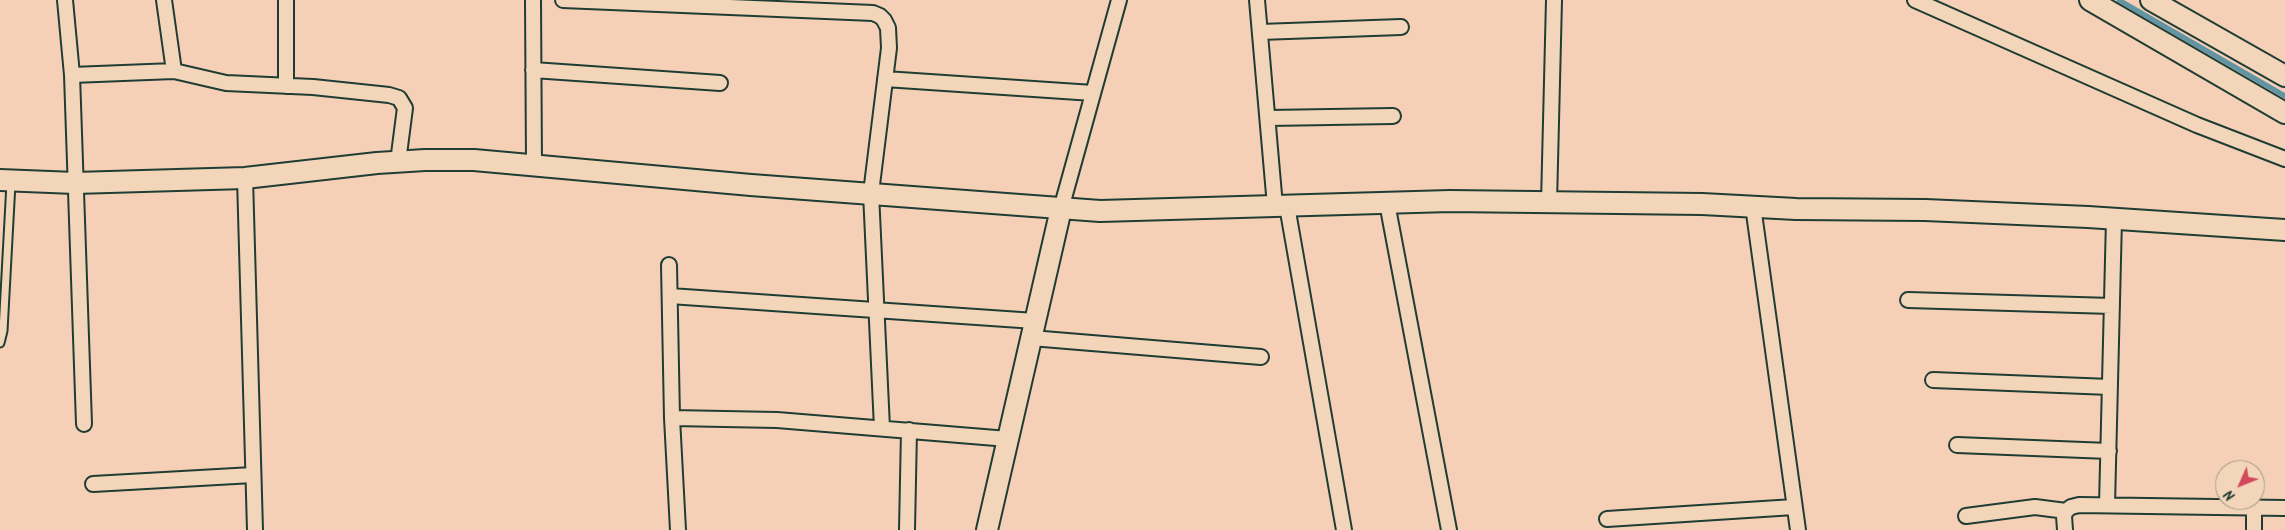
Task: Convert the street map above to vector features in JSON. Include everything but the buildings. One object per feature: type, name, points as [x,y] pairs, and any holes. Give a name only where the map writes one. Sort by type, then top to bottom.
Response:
[{"type":"street","points":[[65,0],[72,75],[84,424]]},
{"type":"street","points":[[164,0],[174,71]]},
{"type":"street","points":[[286,0],[286,86]]},
{"type":"street","points":[[533,0],[534,164]]},
{"type":"street","points":[[563,0],[873,13],[880,16],[888,28],[889,48],[872,193],[882,428]]},
{"type":"street","points":[[987,530],[1061,209],[1119,0]]},
{"type":"street","points":[[1258,0],[1268,118],[1281,206],[1344,530]]},
{"type":"street","points":[[1549,203],[1554,0]]},
{"type":"street","points":[[1915,0],[2197,125],[2285,159]]},
{"type":"street","points":[[2090,0],[2285,113]]},
{"type":"street","points":[[2151,0],[2285,76]]},
{"type":"street","points":[[1260,32],[1401,27]]},
{"type":"street","points":[[533,70],[720,83]]},
{"type":"street","points":[[72,75],[174,71],[226,83],[389,95],[399,98],[405,108],[398,162]]},
{"type":"street","points":[[885,79],[1093,93]]},
{"type":"street","points":[[1268,118],[1393,116]]},
{"type":"street","points":[[6,180],[75,183],[245,178],[317,168],[398,162],[474,160],[752,185],[1061,209],[1133,212],[1387,203],[1753,206],[1814,210],[1925,210],[2285,230]]},
{"type":"street","points":[[245,178],[255,530]]},
{"type":"street","points":[[1387,203],[1449,530]]},
{"type":"street","points":[[1753,206],[1798,530]]},
{"type":"street","points":[[2107,505],[2114,219]]},
{"type":"street","points":[[669,266],[672,418],[678,530]]},
{"type":"street","points":[[670,296],[876,310],[1261,357]]},
{"type":"street","points":[[1908,300],[2112,306]]},
{"type":"street","points":[[1933,380],[2110,387]]},
{"type":"street","points":[[672,418],[777,420],[1008,439]]},
{"type":"street","points":[[907,530],[909,430]]},
{"type":"street","points":[[1957,445],[2109,451]]},
{"type":"street","points":[[93,484],[253,475]]},
{"type":"street","points":[[1966,516],[2035,507],[2066,510],[2079,505],[2215,507]]},
{"type":"street","points":[[1607,518],[1794,507]]},
{"type":"street","points":[[2265,508],[2285,508]]},
{"type":"street","points":[[2065,530],[2064,516],[2066,510]]},
{"type":"street","points":[[2254,510],[2254,530]]},
{"type":"lane","points":[[0,343],[3,331],[6,180]]},
{"type":"waterway","points":[[2119,0],[2285,96]]}]
